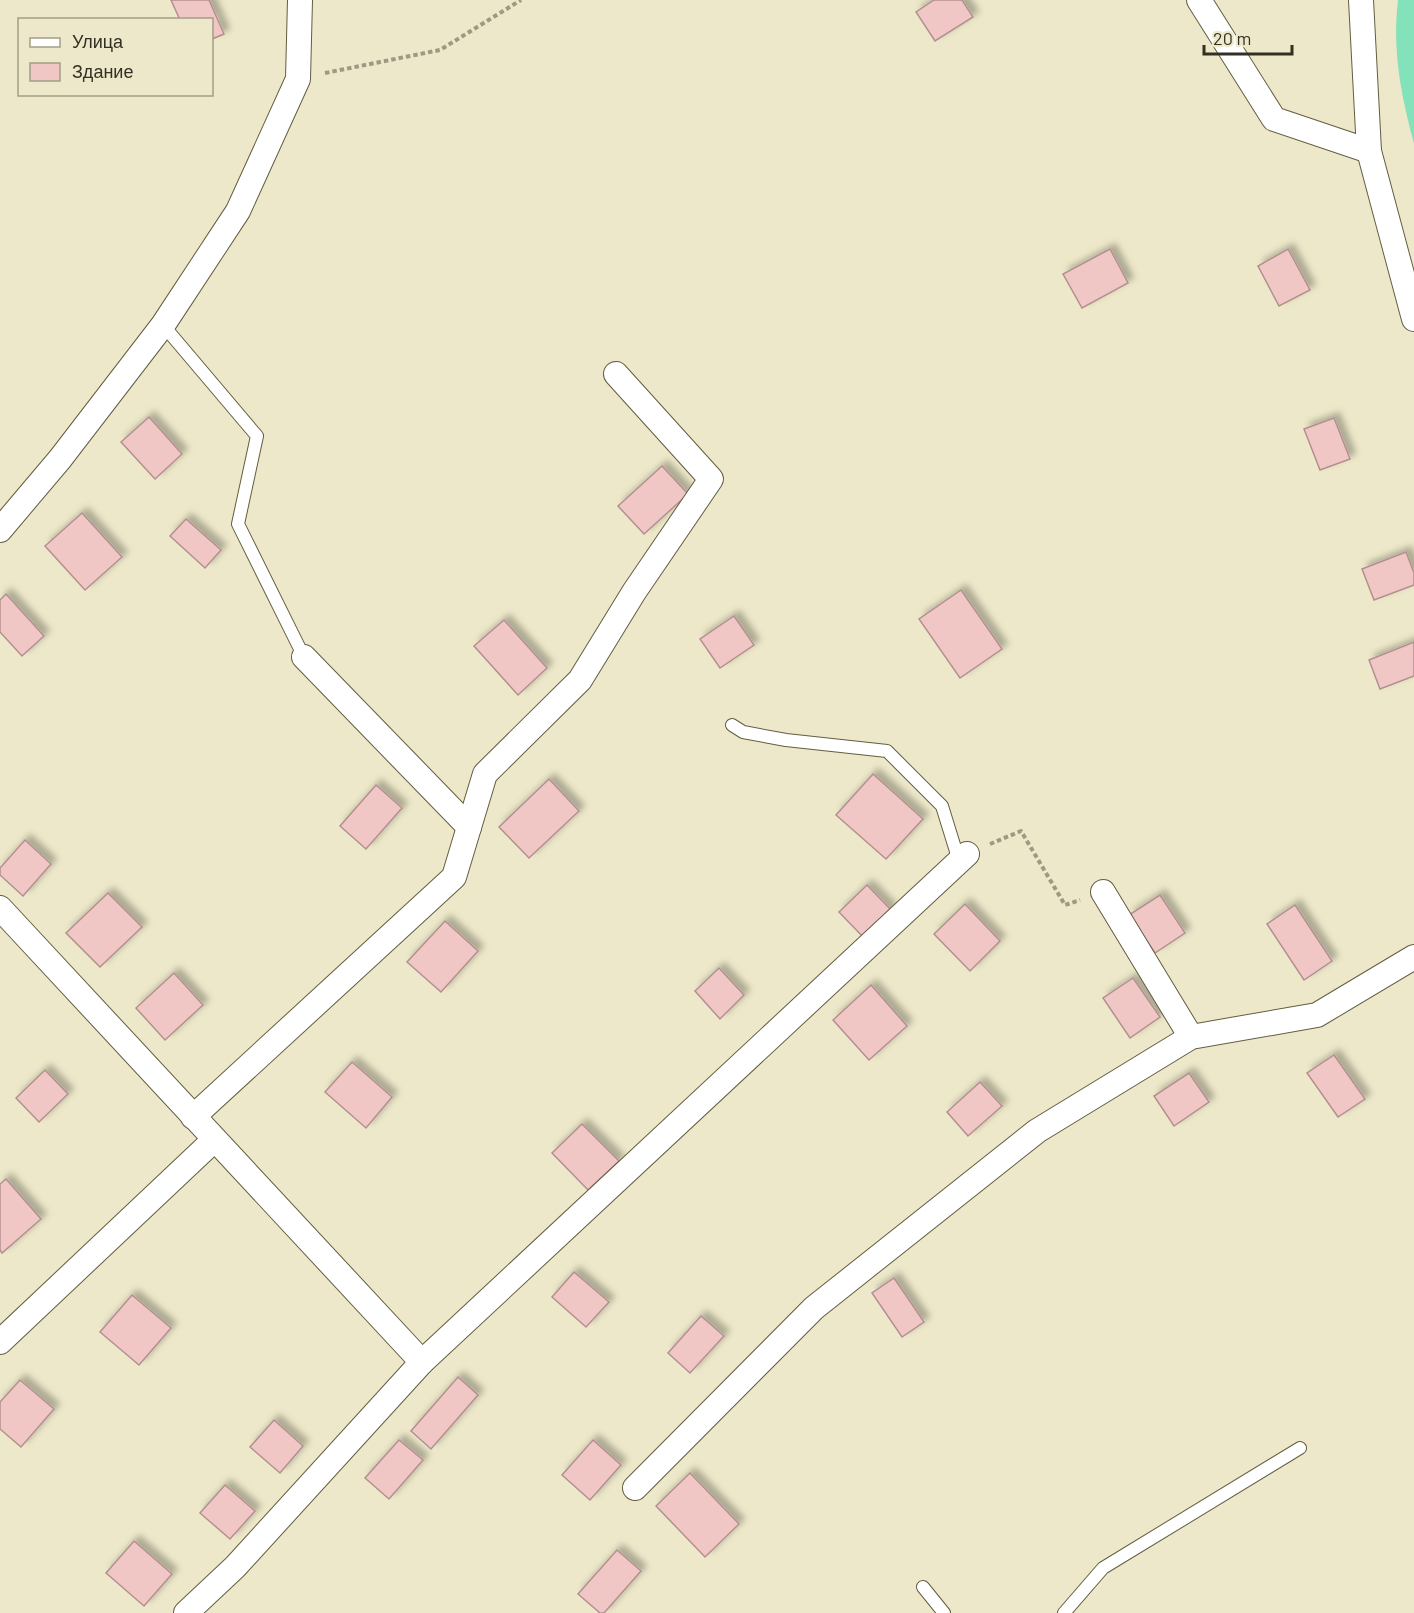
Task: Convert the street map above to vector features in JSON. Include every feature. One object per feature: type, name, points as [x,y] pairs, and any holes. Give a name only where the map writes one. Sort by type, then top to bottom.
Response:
[{"type":"street","points":[[0,530],[60,459],[163,325],[238,211],[298,79],[300,0]]},
{"type":"street","points":[[1199,0],[1274,119],[1369,150]]},
{"type":"street","points":[[1361,0],[1369,150],[1414,319]]},
{"type":"street","points":[[193,1117],[454,878],[485,774],[580,680],[634,592],[711,479],[616,374]]},
{"type":"street","points":[[304,657],[469,827]]},
{"type":"street","points":[[186,1613],[235,1567],[422,1362],[963,858]]},
{"type":"street","points":[[1103,892],[1191,1037]]},
{"type":"street","points":[[0,908],[422,1362]]},
{"type":"street","points":[[635,1488],[824,1301],[1037,1131],[1191,1037],[1317,1015],[1414,957]]},
{"type":"street","points":[[0,1342],[214,1140]]},
{"type":"lane","points":[[163,325],[257,436],[238,524],[304,657]]},
{"type":"lane","points":[[732,724],[743,732],[786,740],[887,752],[942,806],[963,858]]},
{"type":"lane","points":[[1064,1613],[1103,1568],[1300,1448]]},
{"type":"lane","points":[[923,1587],[944,1613]]},
{"type":"path","points":[[298,79],[440,50],[521,0]]},
{"type":"path","points":[[963,858],[1022,831],[1065,905],[1103,892]]},
{"type":"green space","points":[[1398,0],[1414,0],[1414,144],[1405,108],[1397,55]]},
{"type":"building","points":[[171,0],[209,0],[224,34],[213,39],[213,18],[179,18]]},
{"type":"building","points":[[934,0],[962,0],[973,17],[935,41],[916,12]]},
{"type":"building","points":[[1110,249],[1128,283],[1082,308],[1063,274]]},
{"type":"building","points":[[1288,249],[1310,290],[1279,306],[1258,266]]},
{"type":"building","points":[[149,417],[182,454],[155,479],[121,442]]},
{"type":"building","points":[[1334,418],[1350,459],[1320,470],[1304,429]]},
{"type":"building","points":[[662,466],[688,494],[644,534],[618,506]]},
{"type":"building","points":[[82,513],[122,557],[85,590],[45,546]]},
{"type":"building","points":[[186,519],[221,550],[205,568],[170,536]]},
{"type":"building","points":[[1406,552],[1414,573],[1414,585],[1374,600],[1362,569]]},
{"type":"building","points":[[961,590],[1002,649],[960,678],[919,619]]},
{"type":"building","points":[[6,594],[44,636],[22,656],[0,632],[0,600]]},
{"type":"building","points":[[734,616],[754,645],[720,668],[700,639]]},
{"type":"building","points":[[504,620],[547,668],[518,695],[474,646]]},
{"type":"building","points":[[1414,642],[1414,676],[1380,689],[1369,660]]},
{"type":"building","points":[[873,774],[923,819],[886,859],[836,815]]},
{"type":"building","points":[[549,779],[579,811],[529,858],[499,827]]},
{"type":"building","points":[[376,785],[402,808],[366,849],[340,826]]},
{"type":"building","points":[[25,840],[51,864],[23,896],[0,875],[0,868]]},
{"type":"building","points":[[867,885],[892,911],[864,938],[839,912]]},
{"type":"building","points":[[108,893],[142,927],[100,967],[66,933]]},
{"type":"building","points":[[1160,895],[1185,933],[1155,953],[1129,915]]},
{"type":"building","points":[[965,904],[1000,941],[970,971],[934,934]]},
{"type":"building","points":[[1295,905],[1332,961],[1304,980],[1267,924]]},
{"type":"building","points":[[445,921],[478,951],[441,992],[407,962]]},
{"type":"building","points":[[719,968],[744,995],[720,1019],[695,991]]},
{"type":"building","points":[[174,973],[203,1005],[165,1040],[136,1008]]},
{"type":"building","points":[[1133,978],[1160,1017],[1130,1038],[1103,998]]},
{"type":"building","points":[[871,985],[907,1026],[869,1060],[833,1020]]},
{"type":"building","points":[[1334,1055],[1365,1099],[1338,1117],[1307,1073]]},
{"type":"building","points":[[352,1062],[392,1097],[366,1128],[325,1092]]},
{"type":"building","points":[[45,1070],[68,1094],[39,1122],[16,1098]]},
{"type":"building","points":[[1189,1073],[1209,1102],[1174,1126],[1154,1096]]},
{"type":"building","points":[[980,1082],[1002,1106],[968,1136],[947,1112]]},
{"type":"building","points":[[582,1124],[619,1161],[588,1190],[552,1153]]},
{"type":"building","points":[[6,1179],[41,1219],[2,1253],[0,1250],[0,1184]]},
{"type":"building","points":[[574,1272],[609,1302],[586,1327],[552,1297]]},
{"type":"building","points":[[894,1278],[924,1322],[902,1337],[872,1293]]},
{"type":"building","points":[[132,1295],[171,1328],[139,1365],[100,1332]]},
{"type":"building","points":[[701,1316],[724,1336],[690,1373],[668,1353]]},
{"type":"building","points":[[458,1377],[478,1395],[431,1449],[411,1431]]},
{"type":"building","points":[[20,1380],[54,1409],[21,1447],[0,1429],[0,1402]]},
{"type":"building","points":[[274,1420],[303,1446],[280,1473],[250,1447]]},
{"type":"building","points":[[399,1440],[423,1460],[389,1499],[365,1478]]},
{"type":"building","points":[[593,1440],[621,1465],[590,1500],[562,1475]]},
{"type":"building","points":[[690,1473],[739,1524],[705,1557],[656,1506]]},
{"type":"building","points":[[225,1485],[255,1511],[230,1539],[200,1513]]},
{"type":"building","points":[[134,1541],[172,1574],[144,1606],[106,1573]]},
{"type":"building","points":[[617,1550],[641,1571],[604,1613],[600,1613],[578,1594]]}]
